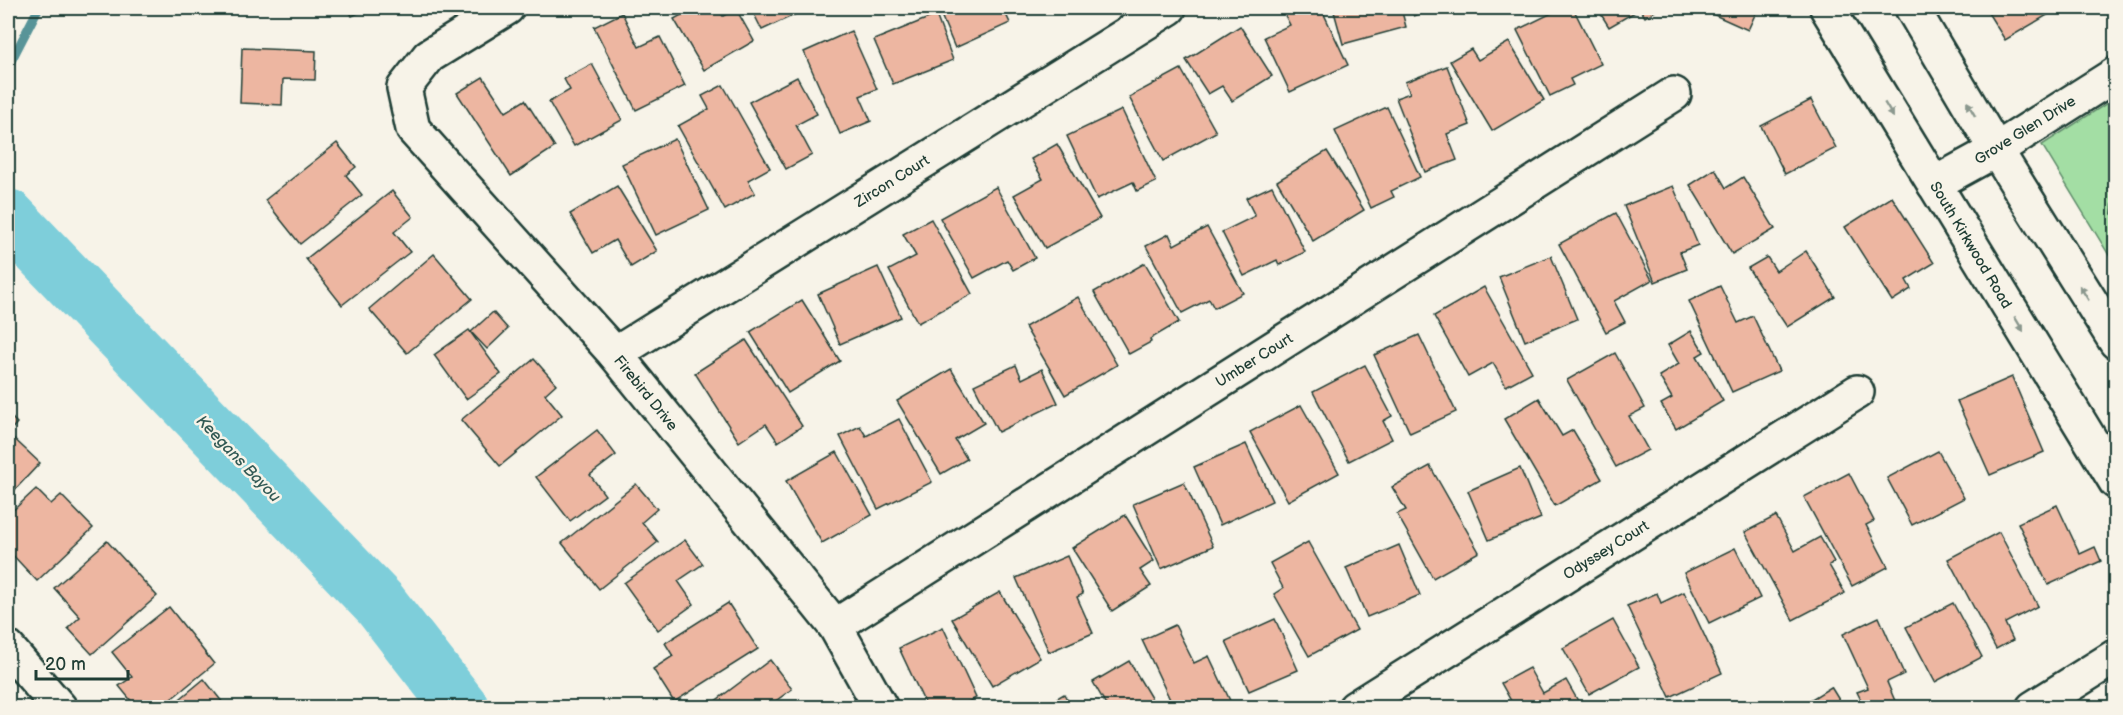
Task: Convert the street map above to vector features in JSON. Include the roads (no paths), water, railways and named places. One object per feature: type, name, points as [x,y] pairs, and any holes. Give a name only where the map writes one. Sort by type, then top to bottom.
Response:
[{"type":"street","name":"Firebird Drive","points":[[507,8],[429,56],[404,88],[413,129],[615,354],[835,627],[881,708]]},
{"type":"street","name":"Zircon Court","points":[[615,354],[1169,8]]},
{"type":"street","name":"South Kirkwood Road","points":[[1827,8],[2115,482]]},
{"type":"street","points":[[1912,8],[1996,150],[2115,342]]},
{"type":"street","name":"Grove Glen Drive","points":[[1934,184],[1996,150],[2115,74]]},
{"type":"street","name":"Umber Court","points":[[835,627],[1674,94]]},
{"type":"street","name":"Odyssey Court","points":[[1354,708],[1857,392]]},
{"type":"street","points":[[8,648],[60,708]]},
{"type":"street","points":[[2033,708],[2115,656]]},
{"type":"waterway","points":[[8,67],[40,8]]},
{"type":"waterway","name":"Keegans Bayou","points":[[8,217],[380,604],[461,708]]}]
